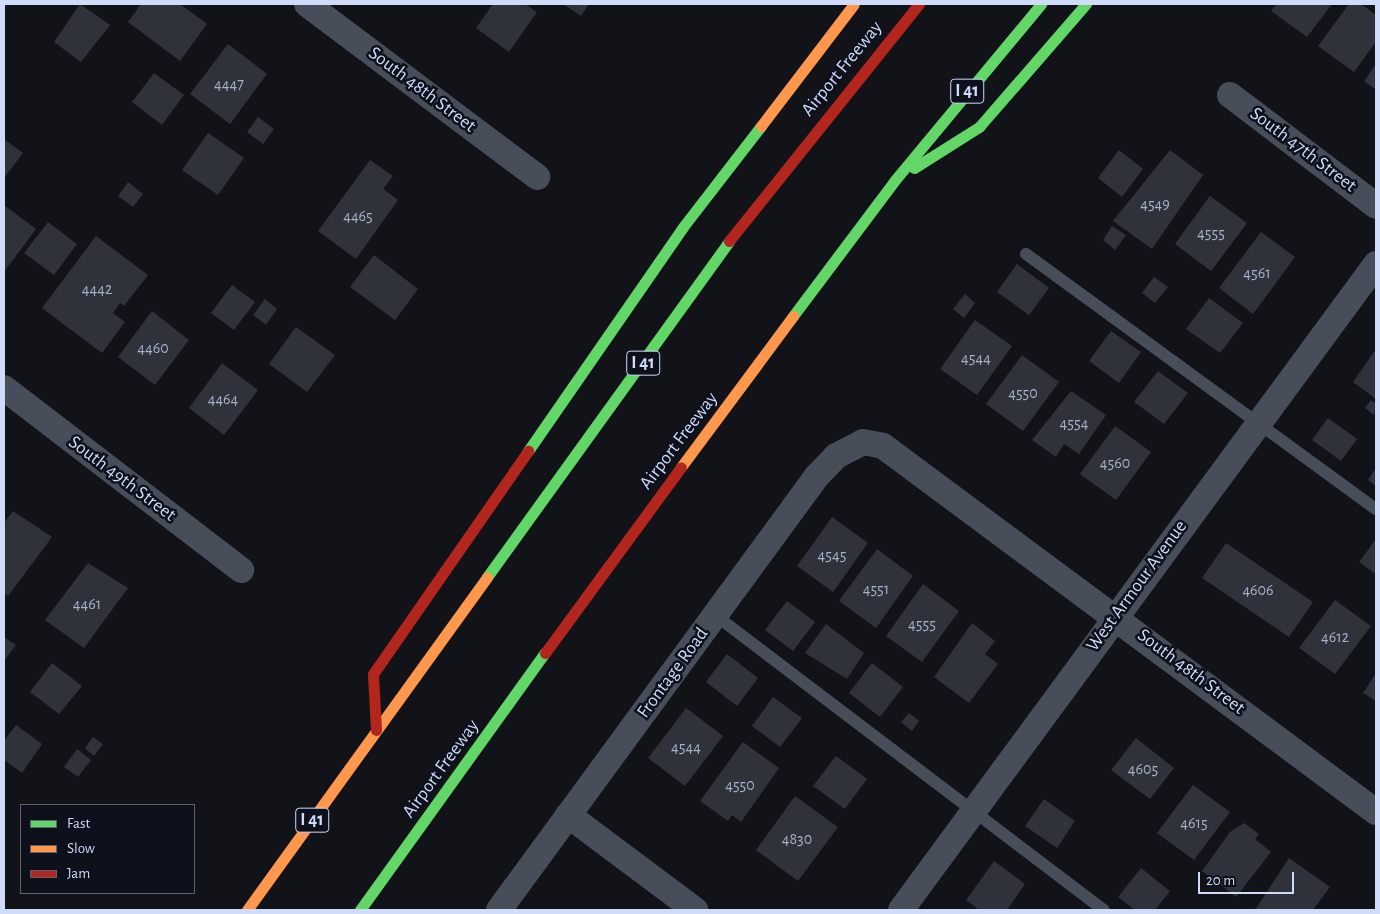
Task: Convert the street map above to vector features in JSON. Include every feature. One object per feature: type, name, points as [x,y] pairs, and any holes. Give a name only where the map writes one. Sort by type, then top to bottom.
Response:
[{"type":"highway","points":[[376,730],[373,674],[683,227],[854,4]]},
{"type":"highway","name":"Airport Freeway","points":[[247,910],[736,232],[919,4]]},
{"type":"highway","name":"Airport Freeway","points":[[360,910],[593,585],[895,180],[1041,4]]},
{"type":"highway","points":[[895,180],[980,127],[1086,4]]},
{"type":"street","name":"South 48th Street","points":[[307,4],[537,177]]},
{"type":"street","name":"South 47th Street","points":[[1230,95],[1376,206]]},
{"type":"street","name":"West Armour Avenue","points":[[901,910],[975,813],[1115,614],[1376,264]]},
{"type":"street","name":"South 49th Street","points":[[4,388],[241,570]]},
{"type":"street","name":"South 48th Street","points":[[855,446],[870,442],[884,446],[1115,614],[1376,812]]},
{"type":"street","name":"Frontage Road","points":[[499,910],[816,476],[855,446]]},
{"type":"street","points":[[568,816],[695,910]]},
{"type":"lane","points":[[1026,254],[1259,421],[1376,509]]},
{"type":"lane","points":[[715,615],[1104,910]]},
{"type":"building","points":[[80,4],[110,25],[81,62],[54,42]]},
{"type":"building","points":[[141,4],[180,4],[207,24],[180,61],[128,22]]},
{"type":"building","points":[[493,4],[525,4],[537,12],[509,52],[476,28]]},
{"type":"building","points":[[563,4],[589,4],[581,16]]},
{"type":"building","points":[[1276,4],[1332,4],[1307,37],[1271,11]]},
{"type":"building","points":[[1349,4],[1361,4],[1376,15],[1376,42],[1354,72],[1318,46]]},
{"type":"building","points":[[228,44],[267,74],[230,124],[190,94]]},
{"type":"building","points":[[1376,64],[1376,90],[1364,81]]},
{"type":"building","points":[[154,73],[184,95],[162,125],[132,102]]},
{"type":"building","points":[[258,117],[274,129],[263,144],[247,132]]},
{"type":"building","points":[[208,133],[244,158],[218,195],[182,170]]},
{"type":"building","points":[[4,139],[23,153],[4,178]]},
{"type":"building","points":[[1119,150],[1143,169],[1122,197],[1098,178]]},
{"type":"building","points":[[1170,150],[1203,175],[1152,249],[1113,221]]},
{"type":"building","points":[[370,160],[393,176],[383,189],[398,200],[356,259],[318,231]]},
{"type":"building","points":[[128,182],[143,194],[133,207],[118,196]]},
{"type":"building","points":[[1210,196],[1247,223],[1211,271],[1175,244]]},
{"type":"building","points":[[4,205],[36,229],[4,272]]},
{"type":"building","points":[[48,222],[77,244],[54,275],[24,253]]},
{"type":"building","points":[[1112,226],[1126,235],[1115,250],[1103,240]]},
{"type":"building","points":[[1261,232],[1295,257],[1253,314],[1219,288]]},
{"type":"building","points":[[96,236],[148,275],[124,306],[120,303],[113,313],[125,322],[102,353],[42,308]]},
{"type":"building","points":[[374,255],[418,289],[395,320],[350,287]]},
{"type":"building","points":[[1017,264],[1049,288],[1029,315],[997,292]]},
{"type":"building","points":[[1154,277],[1168,287],[1155,303],[1142,293]]},
{"type":"building","points":[[232,285],[255,302],[234,330],[211,313]]},
{"type":"building","points":[[965,294],[975,303],[964,318],[953,309]]},
{"type":"building","points":[[1209,298],[1243,323],[1220,353],[1186,329]]},
{"type":"building","points":[[265,299],[277,309],[266,325],[253,315]]},
{"type":"building","points":[[152,311],[189,340],[155,385],[118,357]]},
{"type":"building","points":[[975,320],[1012,346],[977,395],[940,369]]},
{"type":"building","points":[[296,327],[335,355],[307,392],[269,364]]},
{"type":"building","points":[[1111,331],[1141,352],[1119,383],[1089,361]]},
{"type":"building","points":[[1376,349],[1376,399],[1353,382]]},
{"type":"building","points":[[1022,355],[1059,382],[1023,431],[986,404]]},
{"type":"building","points":[[222,363],[258,390],[224,435],[189,408]]},
{"type":"building","points":[[1158,371],[1188,393],[1164,424],[1134,402]]},
{"type":"building","points":[[1071,391],[1106,415],[1079,454],[1064,444],[1056,457],[1032,440]]},
{"type":"building","points":[[1371,400],[1376,404],[1374,415],[1365,408]]},
{"type":"building","points":[[1328,418],[1357,439],[1341,461],[1312,440]]},
{"type":"building","points":[[1115,426],[1151,452],[1116,500],[1080,474]]},
{"type":"building","points":[[1376,468],[1376,486],[1368,480]]},
{"type":"building","points":[[13,511],[52,537],[8,596],[4,593],[4,523]]},
{"type":"building","points":[[832,517],[868,543],[833,592],[797,566]]},
{"type":"building","points":[[1376,539],[1376,574],[1359,562]]},
{"type":"building","points":[[1226,543],[1313,602],[1289,637],[1202,578]]},
{"type":"building","points":[[877,549],[913,576],[876,628],[839,601]]},
{"type":"building","points":[[88,563],[128,588],[84,648],[45,620]]},
{"type":"building","points":[[923,584],[959,611],[922,662],[886,636]]},
{"type":"building","points":[[1335,600],[1371,626],[1335,674],[1299,648]]},
{"type":"building","points":[[787,601],[815,622],[793,651],[765,630]]},
{"type":"building","points":[[972,623],[995,641],[985,654],[998,664],[969,703],[934,677]]},
{"type":"building","points":[[826,624],[864,653],[847,679],[805,653]]},
{"type":"building","points":[[4,637],[16,645],[4,661]]},
{"type":"building","points":[[727,654],[758,678],[737,706],[706,682]]},
{"type":"building","points":[[52,663],[82,686],[59,714],[30,692]]},
{"type":"building","points":[[872,663],[903,687],[880,717],[849,693]]},
{"type":"building","points":[[1376,673],[1376,701],[1363,693]]},
{"type":"building","points":[[773,697],[802,718],[780,747],[752,726]]},
{"type":"building","points":[[686,708],[723,736],[685,786],[648,758]]},
{"type":"building","points":[[909,713],[919,721],[912,731],[901,722]]},
{"type":"building","points":[[16,725],[42,744],[22,773],[4,760],[4,741]]},
{"type":"building","points":[[93,737],[103,744],[94,756],[85,748]]},
{"type":"building","points":[[1136,738],[1174,768],[1150,799],[1111,770]]},
{"type":"building","points":[[743,742],[779,768],[741,822],[732,815],[728,821],[700,801]]},
{"type":"building","points":[[77,749],[91,760],[78,777],[64,767]]},
{"type":"building","points":[[836,756],[867,779],[845,809],[813,786]]},
{"type":"building","points":[[1193,785],[1230,812],[1194,860],[1157,833]]},
{"type":"building","points":[[795,796],[838,827],[798,881],[756,850]]},
{"type":"building","points":[[1044,799],[1075,821],[1057,848],[1025,826]]},
{"type":"building","points":[[1244,823],[1259,834],[1255,839],[1271,852],[1236,897],[1202,871],[1230,832]]},
{"type":"building","points":[[1289,858],[1330,887],[1313,910],[1255,910]]},
{"type":"building","points":[[994,861],[1025,884],[1007,910],[979,910],[966,900]]},
{"type":"building","points":[[1141,868],[1170,891],[1155,910],[1135,910],[1118,897]]},
{"type":"traffic: fast","points":[[793,316],[895,180],[1041,4]]},
{"type":"traffic: fast","points":[[914,168],[979,127],[1086,4]]},
{"type":"traffic: fast","points":[[528,451],[683,227],[761,126]]},
{"type":"traffic: fast","points":[[487,577],[729,241]]},
{"type":"traffic: fast","points":[[360,910],[545,653]]},
{"type":"traffic: slow","points":[[761,126],[854,4]]},
{"type":"traffic: slow","points":[[681,467],[793,316]]},
{"type":"traffic: slow","points":[[247,910],[487,577]]},
{"type":"traffic: jam","points":[[729,241],[919,4]]},
{"type":"traffic: jam","points":[[376,730],[373,674],[528,451]]},
{"type":"traffic: jam","points":[[545,653],[681,467]]}]
